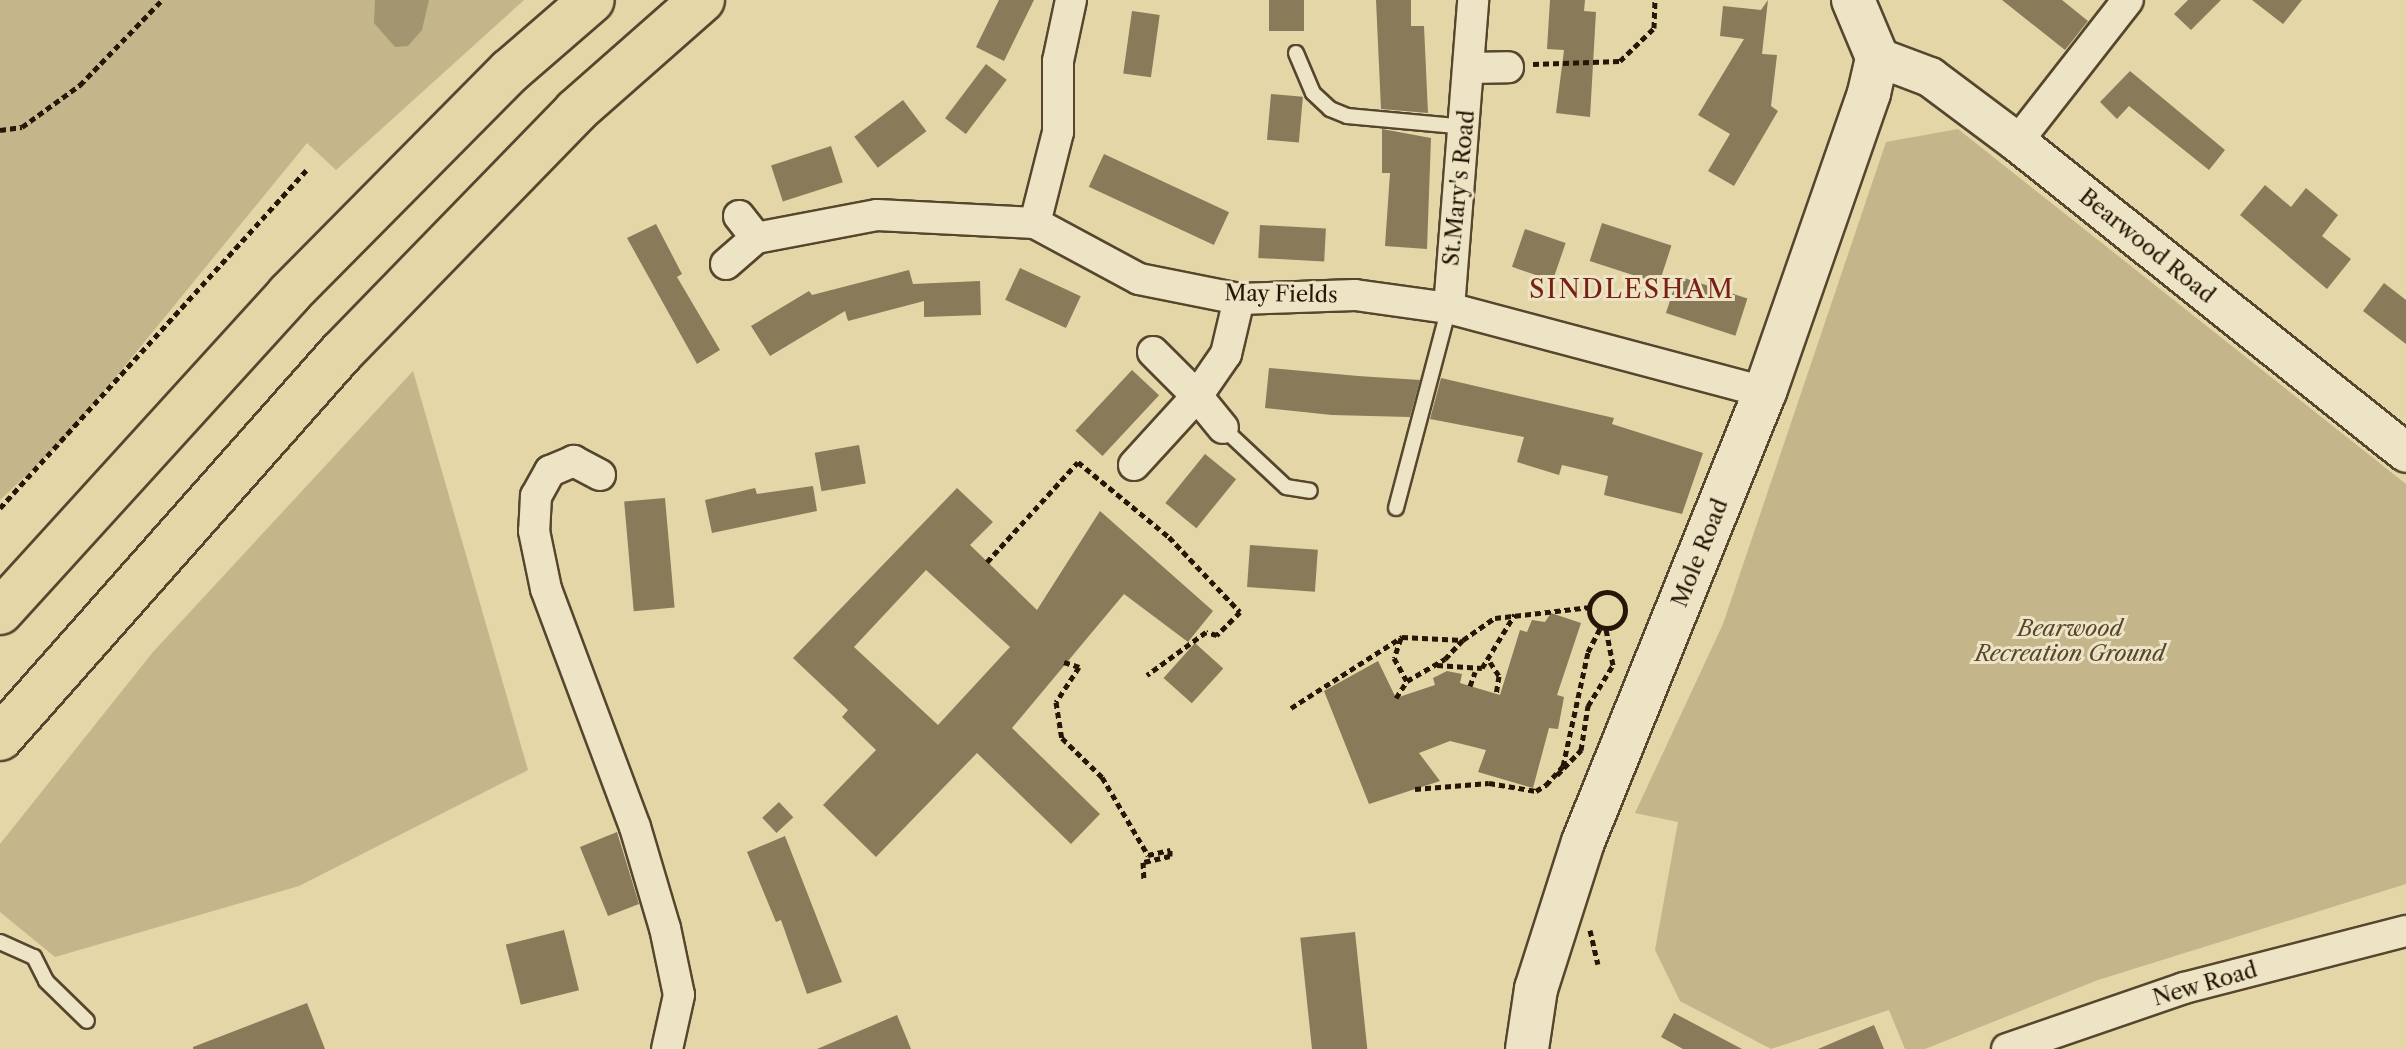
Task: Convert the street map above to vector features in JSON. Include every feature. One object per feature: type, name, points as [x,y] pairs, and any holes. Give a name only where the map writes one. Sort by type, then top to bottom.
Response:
[{"type":"highway","points":[[0,612],[289,294],[510,71],[592,0]]},
{"type":"highway","points":[[0,738],[341,353],[576,111],[702,0]]},
{"type":"main road","points":[[1853,0],[1877,57]]},
{"type":"main road","name":"Mole Road","points":[[1527,1049],[1536,989],[1583,842],[1765,392],[1877,57]]},
{"type":"street","points":[[1035,223],[1058,132],[1058,61],[1071,0]]},
{"type":"street","name":"St.Mary's Road","points":[[1449,308],[1451,214],[1467,127],[1473,0]]},
{"type":"street","points":[[2017,142],[2128,0]]},
{"type":"street","name":"Bearwood Road","points":[[1877,57],[1930,77],[2017,142],[2406,453]]},
{"type":"street","points":[[1469,68],[1508,67]]},
{"type":"street","name":"May Fields","points":[[726,264],[748,227],[877,215],[1035,223],[1139,279],[1239,299],[1355,295],[1449,308],[1765,392]]},
{"type":"street","points":[[1134,465],[1197,396],[1226,354],[1239,299]]},
{"type":"street","points":[[1153,352],[1197,396],[1223,428]]},
{"type":"street","points":[[600,475],[574,461],[550,471],[536,496],[534,531],[546,589],[665,928],[679,995],[667,1049]]},
{"type":"street","name":"New Road","points":[[2007,1049],[2184,988],[2406,931]]},
{"type":"lane","points":[[1296,53],[1313,93],[1330,109],[1347,116],[1467,127]]},
{"type":"lane","points":[[1396,508],[1449,308]]},
{"type":"lane","points":[[1223,428],[1281,484],[1310,491]]},
{"type":"lane","points":[[0,942],[34,957],[46,981],[87,1021]]},
{"type":"path","points":[[0,130],[22,127],[80,85],[162,0]]},
{"type":"path","points":[[1508,67],[1620,61],[1654,28],[1655,0]]},
{"type":"path","points":[[0,508],[308,168]]},
{"type":"path","points":[[987,562],[1078,462],[1169,537],[1240,612],[1217,635],[1206,632],[1147,675]]},
{"type":"path","points":[[1396,698],[1407,681],[1436,666],[1463,640],[1487,624],[1516,613],[1590,607],[1606,592],[1621,599],[1621,621],[1603,627],[1588,652],[1563,766],[1553,777],[1536,791],[1489,783],[1415,789]]},
{"type":"path","points":[[1553,777],[1569,770],[1581,750],[1588,706],[1613,665],[1603,627],[1590,607]]},
{"type":"path","points":[[1470,686],[1475,672],[1490,662],[1499,632],[1516,613]]},
{"type":"path","points":[[1487,624],[1499,632]]},
{"type":"path","points":[[1291,708],[1402,637],[1463,640]]},
{"type":"path","points":[[1402,637],[1394,658],[1407,681]]},
{"type":"path","points":[[1064,662],[1079,667],[1056,702],[1062,738],[1102,777],[1148,855],[1170,850],[1170,856],[1143,862],[1144,881]]},
{"type":"path","points":[[1490,662],[1499,676],[1496,694]]},
{"type":"path","points":[[1436,666],[1475,672]]},
{"type":"path","points":[[1579,702],[1588,706]]},
{"type":"green space","points":[[0,0],[524,0],[336,170],[307,143],[66,438],[0,500]]},
{"type":"green space","name":"Bearwood Recreation Ground","points":[[1958,129],[2406,484],[2406,884],[2098,980],[1925,1049],[1905,1049],[1889,1010],[1771,1049],[1680,1001],[1655,950],[1678,822],[1635,813],[1723,624],[1886,142]]},
{"type":"green space","points":[[413,371],[528,770],[299,886],[55,957],[0,912],[0,844],[153,652]]},
{"type":"shaded area","points":[[375,0],[429,0],[422,30],[408,46],[395,47],[374,23]]},
{"type":"building","points":[[999,0],[1034,0],[1004,61],[976,47]]},
{"type":"building","points":[[1269,0],[1304,0],[1304,31],[1269,31]]},
{"type":"building","points":[[1376,0],[1411,0],[1411,26],[1424,26],[1428,113],[1381,109]]},
{"type":"building","points":[[1550,0],[1585,0],[1584,11],[1596,12],[1590,117],[1556,113],[1564,50],[1547,49]]},
{"type":"building","points":[[1768,0],[1762,54],[1777,55],[1771,106],[1778,111],[1734,186],[1708,171],[1730,134],[1698,115],[1744,39],[1720,36],[1723,6],[1761,10]]},
{"type":"building","points":[[2002,0],[2062,0],[2088,21],[2065,50]]},
{"type":"building","points":[[2188,0],[2221,0],[2191,30],[2174,14]]},
{"type":"building","points":[[2252,0],[2302,0],[2283,24]]},
{"type":"building","points":[[1132,11],[1160,15],[1151,77],[1123,73]]},
{"type":"building","points":[[986,64],[1007,80],[966,134],[945,118]]},
{"type":"building","points":[[2130,71],[2225,150],[2209,170],[2129,106],[2117,119],[2100,102]]},
{"type":"building","points":[[1271,94],[1303,97],[1299,143],[1267,140]]},
{"type":"building","points":[[903,100],[926,131],[878,168],[854,137]]},
{"type":"building","points":[[1382,129],[1431,138],[1427,249],[1385,246],[1390,173],[1382,173]]},
{"type":"building","points":[[831,146],[843,182],[783,202],[771,165]]},
{"type":"building","points":[[1104,154],[1229,212],[1214,245],[1089,187]]},
{"type":"building","points":[[2265,185],[2291,207],[2306,188],[2338,215],[2322,236],[2351,259],[2327,289],[2240,215]]},
{"type":"building","points":[[1602,223],[1671,246],[1659,284],[1590,261]]},
{"type":"building","points":[[656,224],[682,274],[677,277],[720,350],[697,364],[627,238]]},
{"type":"building","points":[[1260,225],[1326,228],[1324,261],[1258,258]]},
{"type":"building","points":[[1525,229],[1566,243],[1553,281],[1512,267]]},
{"type":"building","points":[[1020,268],[1081,296],[1066,328],[1005,300]]},
{"type":"building","points":[[909,270],[913,284],[980,281],[981,315],[924,317],[924,301],[848,321],[845,311],[770,356],[751,326],[809,291],[812,295]]},
{"type":"building","points":[[1678,276],[1747,299],[1735,336],[1666,313]]},
{"type":"building","points":[[2384,283],[2406,300],[2406,344],[2363,311]]},
{"type":"building","points":[[1269,368],[1420,380],[1410,417],[1332,415],[1265,408]]},
{"type":"building","points":[[1132,370],[1159,395],[1102,456],[1075,431]]},
{"type":"building","points":[[1441,378],[1614,418],[1612,424],[1703,453],[1682,514],[1604,495],[1608,476],[1562,465],[1559,475],[1517,462],[1524,437],[1430,419]]},
{"type":"building","points":[[859,445],[866,483],[821,491],[815,453]]},
{"type":"building","points":[[1205,454],[1236,479],[1196,528],[1165,503]]},
{"type":"building","points":[[813,486],[817,511],[712,533],[705,500],[755,488],[757,494]]},
{"type":"building","points":[[957,488],[993,522],[970,545],[1037,610],[1100,511],[1213,611],[1188,642],[1124,594],[1012,728],[1100,814],[1071,844],[977,753],[876,857],[823,805],[876,750],[842,717],[848,710],[793,658]],"holes":[[[926,570],[1010,647],[938,725],[854,647]]]},
{"type":"building","points":[[665,498],[675,608],[634,611],[624,502]]},
{"type":"building","points":[[1250,545],[1318,550],[1315,592],[1247,587]]},
{"type":"building","points":[[1551,613],[1581,623],[1557,695],[1564,697],[1558,729],[1549,728],[1533,788],[1478,772],[1486,750],[1450,741],[1419,753],[1440,781],[1369,804],[1324,691],[1378,661],[1396,698],[1435,685],[1433,678],[1447,671],[1462,674],[1460,683],[1500,695],[1520,630],[1527,632],[1532,620],[1545,622]]},
{"type":"building","points":[[1195,643],[1223,668],[1192,703],[1164,678]]},
{"type":"building","points":[[779,802],[793,817],[777,833],[762,818]]},
{"type":"building","points":[[617,832],[639,904],[608,916],[580,847]]},
{"type":"building","points":[[785,836],[842,982],[807,994],[781,920],[776,922],[747,852]]},
{"type":"building","points":[[564,930],[579,990],[521,1005],[506,945]]},
{"type":"building","points":[[1355,932],[1367,1049],[1312,1049],[1300,938]]},
{"type":"building","points":[[307,1003],[325,1049],[193,1049],[193,1047]]},
{"type":"building","points":[[1674,1013],[1742,1049],[1683,1049],[1661,1037]]},
{"type":"building","points":[[897,1015],[911,1049],[817,1049]]},
{"type":"building","points":[[1874,1025],[1884,1049],[1818,1049]]},
{"type":"district","name":"SINDLESHAM","points":[[1632,290]]}]
